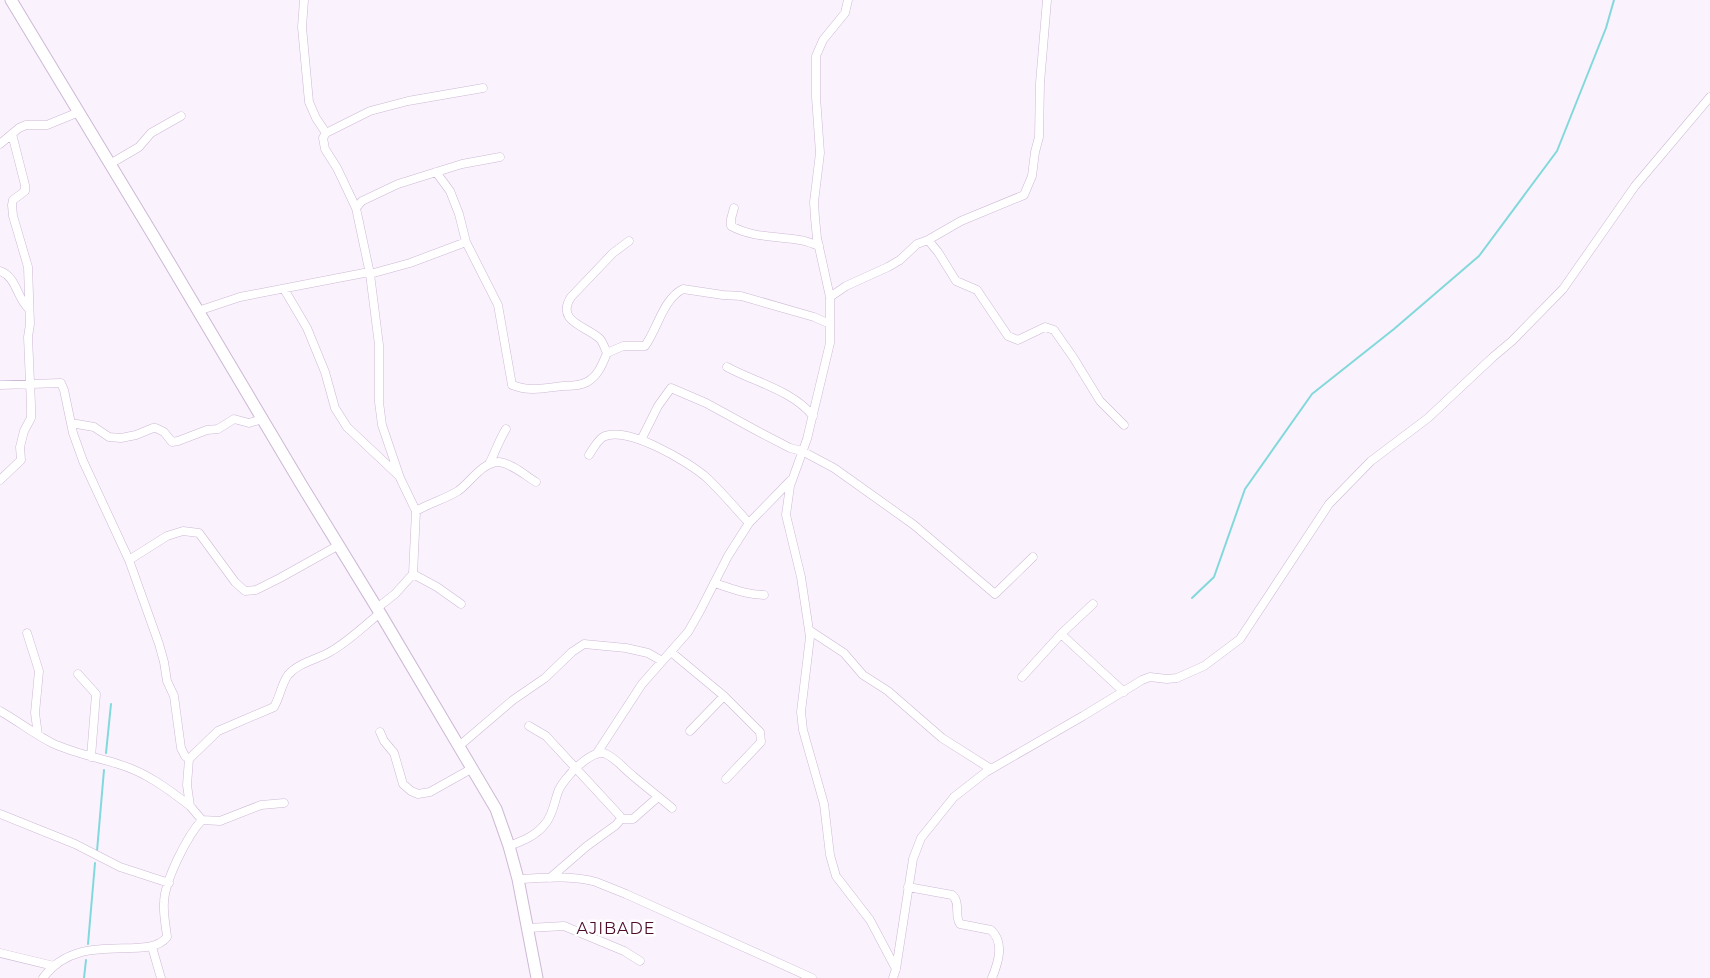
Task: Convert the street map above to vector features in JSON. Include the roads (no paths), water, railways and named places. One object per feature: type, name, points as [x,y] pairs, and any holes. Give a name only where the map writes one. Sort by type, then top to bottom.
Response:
[{"type":"main road","points":[[11,0],[496,809],[518,880],[537,978]]},
{"type":"street","points":[[304,0],[302,27],[309,102],[316,118],[326,132]]},
{"type":"street","points":[[848,0],[846,13],[823,40],[816,56],[816,97],[820,153],[814,202],[819,246],[830,297],[830,343],[807,439],[787,496],[786,515],[801,577],[809,630],[810,650],[803,686],[802,720],[807,746],[824,804],[830,855],[836,876],[870,920],[896,968]]},
{"type":"street","points":[[830,297],[846,286],[900,260],[918,244],[961,220],[1024,195],[1032,176],[1039,137],[1041,75],[1047,0]]},
{"type":"street","points":[[190,806],[187,785],[189,759],[218,731],[274,707],[288,676],[293,670],[308,660],[327,654],[337,648],[395,594],[413,574],[416,511],[400,478],[382,425],[379,345],[370,274],[356,208],[325,149],[323,138],[326,132],[370,111],[408,101],[484,88]]},
{"type":"street","points":[[893,978],[913,859],[921,838],[954,797],[992,769],[1142,680],[1150,677],[1177,678],[1204,666],[1240,639],[1329,504],[1371,461],[1428,418],[1492,357],[1512,342],[1563,289],[1635,186],[1710,97]]},
{"type":"street","points":[[0,144],[19,128],[26,125],[46,125],[79,112]]},
{"type":"street","points":[[110,164],[140,147],[151,133],[181,116]]},
{"type":"street","points":[[0,480],[21,460],[20,447],[30,418],[28,267],[12,216],[13,200],[25,191],[25,185],[12,134]]},
{"type":"street","points":[[356,208],[362,201],[377,192],[462,164],[500,158]]},
{"type":"street","points":[[436,172],[450,191],[459,214],[466,242],[498,305],[512,385],[521,389],[537,390],[581,385],[594,377],[602,368],[606,353],[600,339],[572,321],[567,312],[567,303],[571,296],[613,253],[629,241]]},
{"type":"street","points":[[734,208],[731,226],[742,232],[760,236],[801,240],[819,246]]},
{"type":"street","points":[[928,240],[956,281],[977,290],[1008,336],[1018,340],[1045,327],[1054,330],[1100,401],[1124,425]]},
{"type":"street","points":[[198,311],[240,297],[364,273],[370,274],[410,263],[466,242]]},
{"type":"street","points":[[0,271],[4,272],[15,285],[24,304],[28,308]]},
{"type":"street","points":[[606,353],[623,346],[645,346],[670,299],[683,288],[724,296],[742,296],[814,317],[830,324]]},
{"type":"street","points":[[284,289],[308,328],[325,372],[335,408],[347,427],[400,478]]},
{"type":"street","points":[[727,367],[801,404],[813,416]]},
{"type":"street","points":[[0,385],[61,382],[83,462],[129,560],[159,644],[167,681],[174,696],[181,748],[189,759]]},
{"type":"street","points":[[641,440],[658,406],[671,388],[706,403],[790,448],[802,451],[834,468],[914,525],[995,594],[1033,557]]},
{"type":"street","points":[[71,423],[94,427],[109,437],[121,438],[156,428],[164,432],[172,442],[178,442],[207,430],[218,429],[234,419],[249,423],[262,419]]},
{"type":"street","points":[[489,464],[506,429]]},
{"type":"street","points":[[589,455],[602,438],[611,435],[621,434],[641,440],[677,457],[693,467],[707,478],[749,523]]},
{"type":"street","points":[[416,511],[458,491],[489,464],[499,462],[507,465],[536,482]]},
{"type":"street","points":[[509,846],[532,836],[547,823],[562,784],[576,769],[597,753],[642,684],[688,632],[728,556],[749,523],[792,479]]},
{"type":"street","points":[[129,560],[167,536],[183,531],[199,533],[234,582],[245,591],[256,590],[339,545]]},
{"type":"street","points":[[413,574],[437,587],[461,604]]},
{"type":"street","points":[[714,583],[736,592],[764,595]]},
{"type":"street","points":[[1022,677],[1061,634],[1093,604]]},
{"type":"street","points":[[809,630],[844,653],[863,675],[888,692],[942,738],[992,769]]},
{"type":"street","points":[[27,633],[39,671],[35,713],[38,735]]},
{"type":"street","points":[[1061,634],[1124,692]]},
{"type":"street","points":[[458,747],[513,700],[544,678],[572,652],[584,644],[626,648],[648,653],[662,661]]},
{"type":"street","points":[[671,652],[724,696],[760,732],[761,742],[726,780]]},
{"type":"street","points":[[78,674],[96,694],[91,756]]},
{"type":"street","points":[[690,730],[724,696]]},
{"type":"street","points":[[0,711],[52,743],[118,764],[160,782],[190,806],[202,820],[220,821],[261,805],[284,804]]},
{"type":"street","points":[[528,726],[546,736],[621,819],[633,819],[658,797]]},
{"type":"street","points":[[380,732],[384,741],[394,753],[403,784],[418,794],[430,792],[471,769]]},
{"type":"street","points":[[597,753],[604,753],[620,764],[672,808]]},
{"type":"street","points":[[0,814],[75,844],[120,867],[169,883]]},
{"type":"street","points":[[550,878],[621,819]]},
{"type":"street","points":[[43,978],[54,966],[77,952],[104,948],[152,947],[163,943],[167,938],[164,901],[169,883],[192,830],[202,820]]},
{"type":"street","points":[[518,880],[550,878],[595,882],[812,978]]},
{"type":"street","points":[[908,888],[952,895],[957,900],[957,920],[960,924],[991,930],[997,939],[999,957],[992,978]]},
{"type":"street","points":[[528,928],[564,926],[624,951],[640,961]]},
{"type":"street","points":[[152,947],[162,978]]},
{"type":"street","points":[[0,953],[54,966]]},
{"type":"waterway","points":[[1192,598],[1214,577],[1245,489],[1312,394],[1394,329],[1479,256],[1557,151],[1606,28],[1614,0]]},
{"type":"waterway","points":[[106,753],[111,704]]},
{"type":"waterway","points":[[97,851],[104,770]]},
{"type":"waterway","points":[[88,944],[95,863]]},
{"type":"waterway","points":[[84,978],[86,960]]},
{"type":"district","name":"AJIBADE","points":[[616,928]]}]
